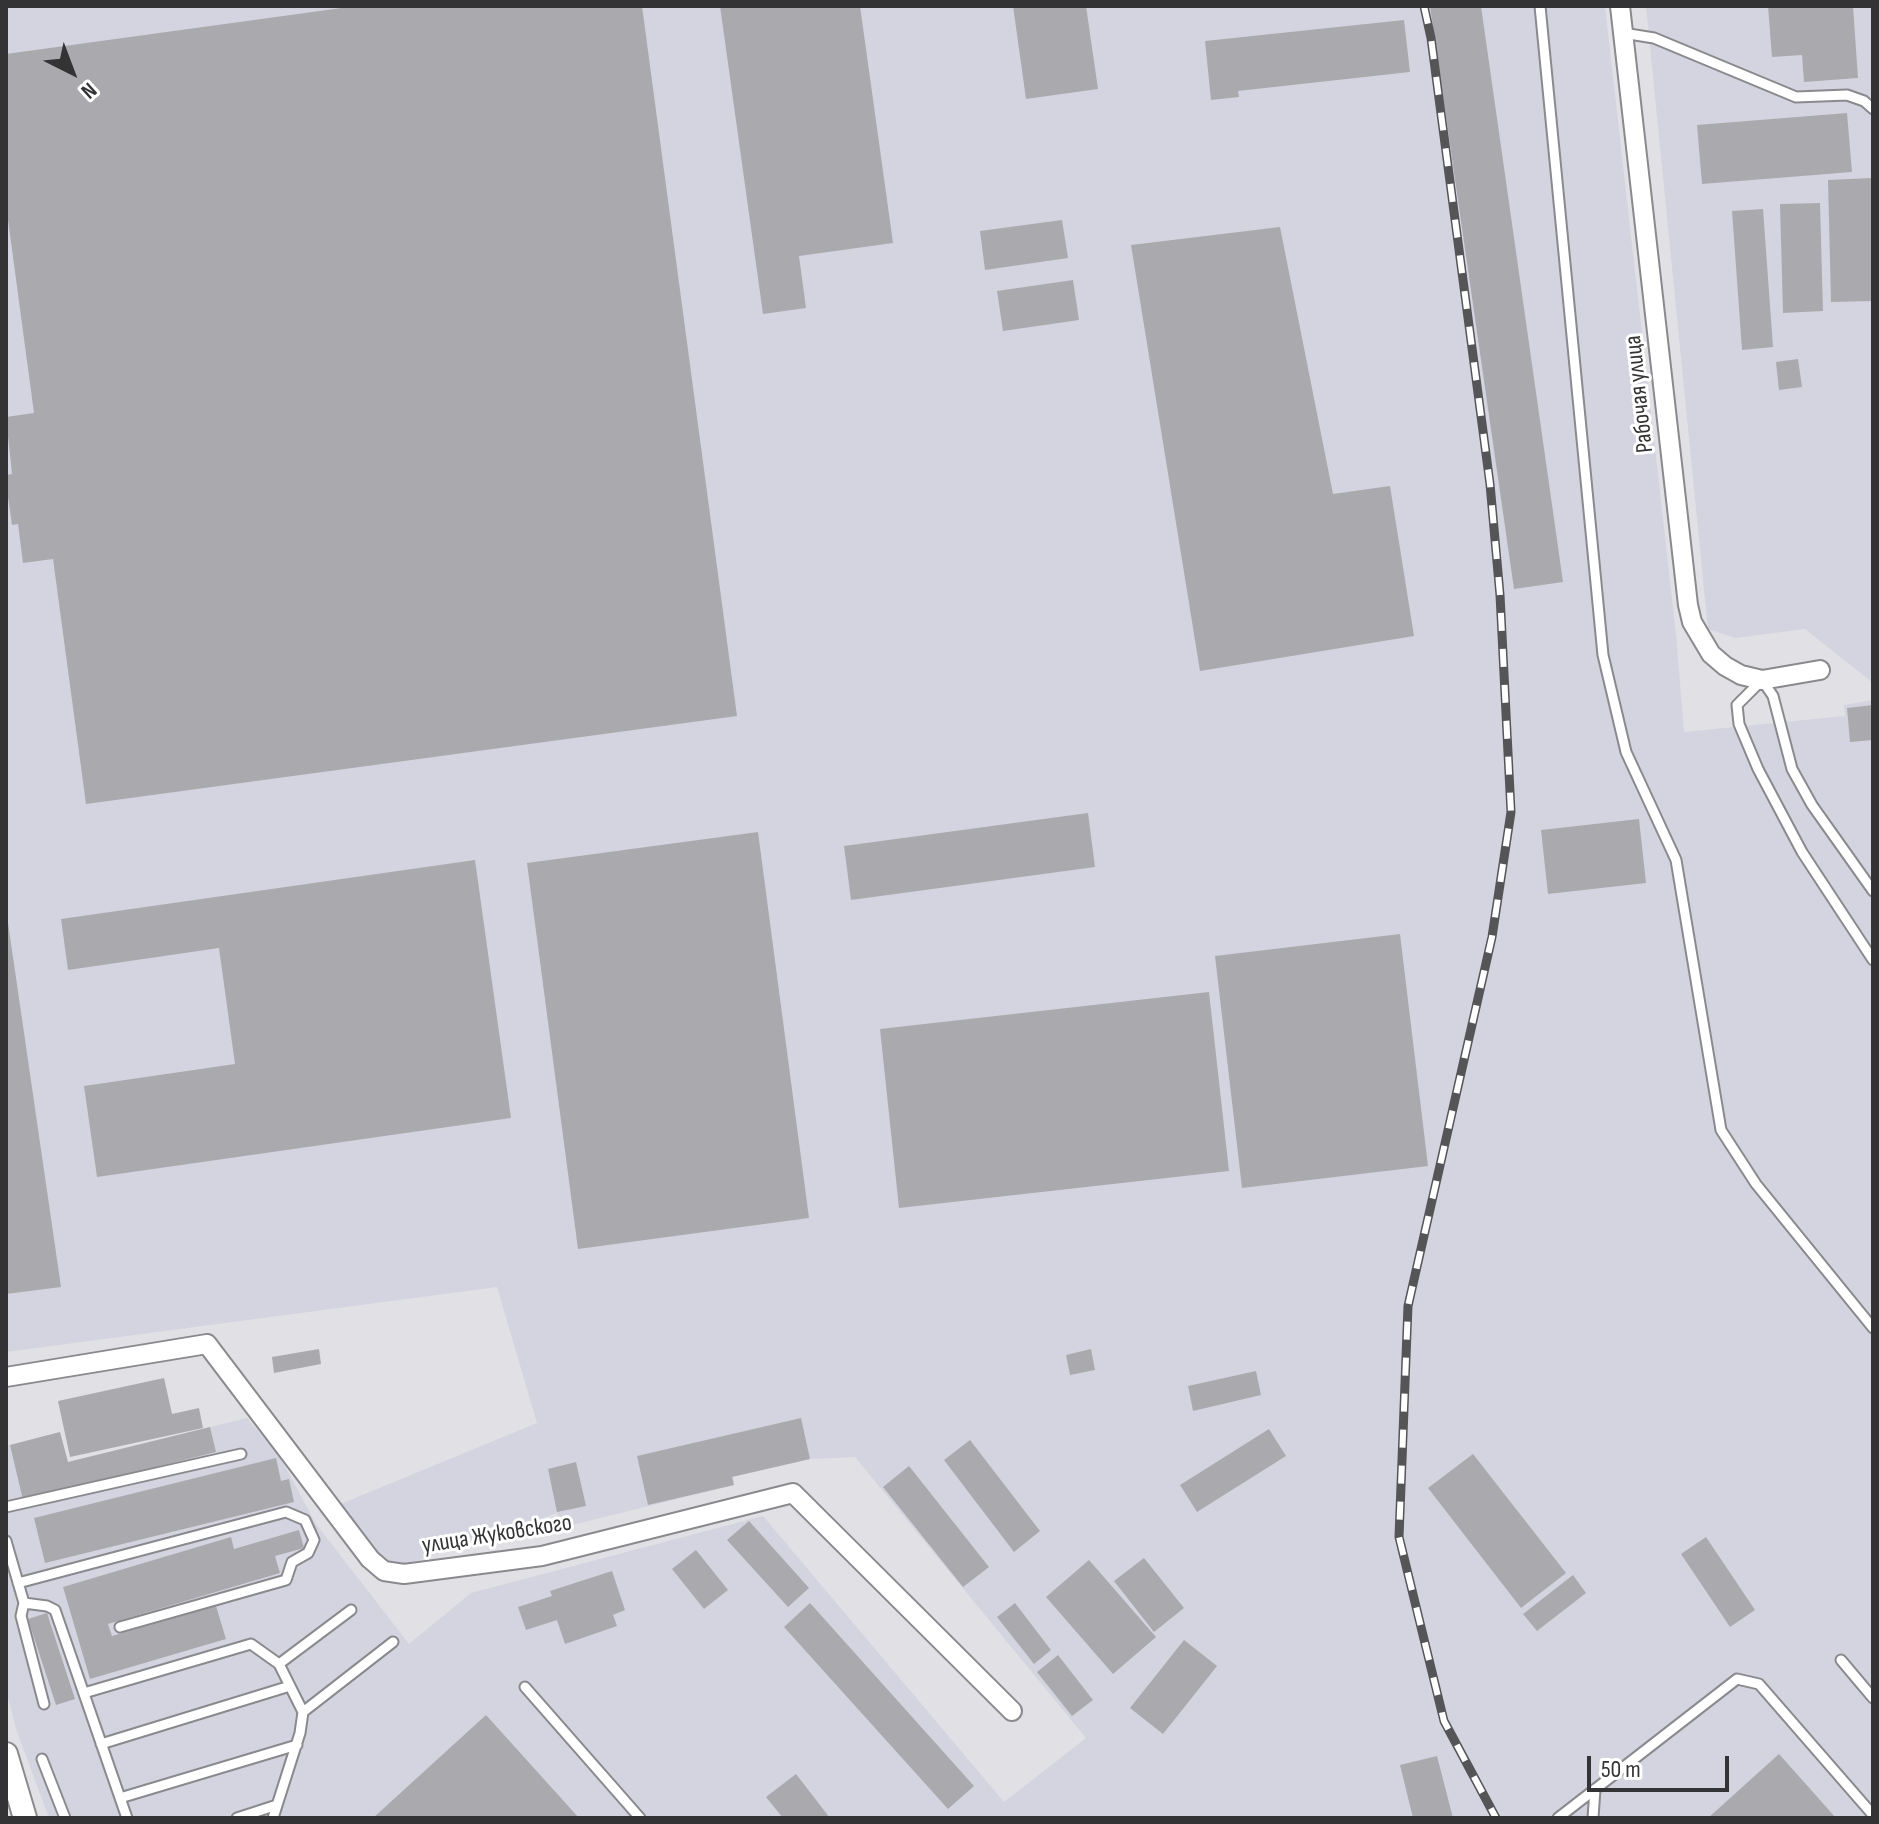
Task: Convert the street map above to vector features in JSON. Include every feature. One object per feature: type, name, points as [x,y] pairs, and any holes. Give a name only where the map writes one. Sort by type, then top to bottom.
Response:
[{"type":"street","name":"Рабочая улица","points":[[1620,6],[1688,605],[1696,631],[1711,654],[1741,675],[1762,680]]},
{"type":"street","points":[[1762,680],[1820,670]]},
{"type":"street","name":"улица Жуковского","points":[[6,1377],[207,1344],[370,1559],[384,1571],[404,1574],[542,1556],[793,1493],[1012,1711]]},
{"type":"street","points":[[6,1754],[25,1818]]},
{"type":"lane","points":[[1540,6],[1603,655],[1626,752],[1676,860],[1721,1130],[1756,1184],[1873,1328]]},
{"type":"lane","points":[[1623,33],[1654,38],[1796,97],[1847,95],[1864,101],[1873,109]]},
{"type":"lane","points":[[1873,891],[1812,805],[1792,769],[1773,696],[1762,680],[1737,705],[1739,724],[1758,769],[1802,852],[1873,960]]},
{"type":"lane","points":[[6,1507],[241,1454]]},
{"type":"lane","points":[[18,1583],[286,1512],[305,1520],[314,1540],[308,1553],[292,1562],[286,1580],[120,1627]]},
{"type":"lane","points":[[6,1541],[24,1603],[21,1616],[44,1704]]},
{"type":"lane","points":[[24,1603],[55,1610],[127,1818]]},
{"type":"lane","points":[[279,1664],[351,1610]]},
{"type":"lane","points":[[303,1712],[393,1642]]},
{"type":"lane","points":[[84,1693],[251,1644],[279,1664],[303,1712],[297,1745],[273,1818]]},
{"type":"lane","points":[[1841,1660],[1873,1698]]},
{"type":"lane","points":[[1558,1818],[1737,1679],[1759,1684],[1873,1815]]},
{"type":"lane","points":[[101,1744],[290,1686]]},
{"type":"lane","points":[[525,1687],[640,1818]]},
{"type":"lane","points":[[120,1798],[297,1745]]},
{"type":"lane","points":[[42,1759],[65,1818]]},
{"type":"lane","points":[[1593,1818],[1595,1789]]},
{"type":"lane","points":[[237,1818],[277,1805]]},
{"type":"shaded area","points":[[6,6],[1605,6],[1676,634],[1684,732],[1845,716],[1844,705],[1873,700],[1873,1818],[49,1818],[16,1729],[6,1690],[6,1446],[60,1432],[68,1462],[247,1418],[280,1457],[316,1524],[409,1644],[471,1593],[763,1516],[1004,1802],[1086,1738],[855,1457],[810,1459],[733,1476],[734,1485],[560,1528],[557,1513],[402,1566],[391,1566],[378,1559],[331,1502],[343,1503],[537,1423],[497,1287],[6,1352]]},
{"type":"shaded area","points":[[1646,6],[1873,6],[1873,683],[1805,629],[1735,638],[1708,629]]},
{"type":"building","points":[[356,6],[642,6],[737,716],[86,804],[53,559],[23,563],[18,524],[12,525],[6,483],[6,475],[12,474],[6,417],[34,413],[6,205],[6,54]]},
{"type":"building","points":[[720,6],[860,6],[893,243],[799,256],[806,308],[763,314]]},
{"type":"building","points":[[1013,6],[1086,6],[1098,89],[1026,99]]},
{"type":"building","points":[[1430,6],[1481,6],[1563,582],[1514,589]]},
{"type":"building","points":[[1768,6],[1853,6],[1858,78],[1804,82],[1802,55],[1772,57]]},
{"type":"building","points":[[1404,20],[1410,72],[1238,91],[1239,97],[1211,100],[1205,41]]},
{"type":"building","points":[[1847,113],[1852,172],[1702,184],[1697,125]]},
{"type":"building","points":[[1871,178],[1873,301],[1831,302],[1828,180]]},
{"type":"building","points":[[1820,203],[1823,311],[1783,313],[1780,204]]},
{"type":"building","points":[[1763,209],[1773,347],[1742,350],[1732,211]]},
{"type":"building","points":[[1062,220],[1068,258],[985,270],[980,231]]},
{"type":"building","points":[[1280,227],[1333,494],[1390,486],[1414,636],[1200,671],[1131,245]]},
{"type":"building","points":[[1073,280],[1079,320],[1003,331],[997,291]]},
{"type":"building","points":[[1798,359],[1802,387],[1779,390],[1776,362]]},
{"type":"building","points":[[1873,705],[1873,740],[1850,742],[1847,708]]},
{"type":"building","points":[[1088,813],[1095,867],[851,900],[844,846]]},
{"type":"building","points":[[1639,819],[1646,883],[1548,894],[1541,830]]},
{"type":"building","points":[[758,832],[809,1218],[578,1249],[527,863]]},
{"type":"building","points":[[475,860],[511,1118],[97,1177],[84,1086],[235,1064],[219,948],[68,970],[61,919]]},
{"type":"building","points":[[6,909],[61,1287],[6,1294]]},
{"type":"building","points":[[1400,934],[1428,1166],[1242,1188],[1215,956]]},
{"type":"building","points":[[1209,992],[1229,1171],[899,1208],[880,1029]]},
{"type":"building","points":[[319,1349],[321,1364],[274,1373],[272,1357]]},
{"type":"building","points":[[1091,1349],[1095,1370],[1070,1375],[1066,1355]]},
{"type":"building","points":[[1256,1371],[1261,1395],[1193,1411],[1188,1386]]},
{"type":"building","points":[[164,1378],[172,1414],[199,1408],[203,1428],[70,1457],[58,1401]]},
{"type":"building","points":[[801,1418],[810,1459],[732,1477],[734,1485],[648,1505],[637,1456]]},
{"type":"building","points":[[210,1427],[216,1452],[23,1500],[10,1445],[60,1432],[68,1462]]},
{"type":"building","points":[[1269,1429],[1286,1456],[1197,1512],[1180,1485]]},
{"type":"building","points":[[970,1440],[1040,1531],[1014,1552],[944,1460]]},
{"type":"building","points":[[1473,1454],[1566,1573],[1521,1608],[1428,1488]]},
{"type":"building","points":[[276,1458],[281,1481],[289,1479],[294,1502],[45,1563],[34,1518]]},
{"type":"building","points":[[576,1462],[586,1506],[557,1512],[548,1469]]},
{"type":"building","points":[[909,1466],[989,1567],[963,1587],[883,1487]]},
{"type":"building","points":[[749,1521],[809,1588],[788,1607],[727,1540]]},
{"type":"building","points":[[299,1530],[304,1548],[275,1556],[280,1573],[108,1624],[112,1636],[216,1606],[226,1639],[90,1679],[63,1587],[231,1537],[234,1549]]},
{"type":"building","points":[[1706,1537],[1755,1610],[1730,1627],[1681,1554]]},
{"type":"building","points":[[696,1550],[728,1590],[704,1609],[672,1569]]},
{"type":"building","points":[[1144,1558],[1184,1608],[1154,1632],[1114,1581]]},
{"type":"building","points":[[1089,1560],[1156,1637],[1113,1674],[1046,1597]]},
{"type":"building","points":[[612,1571],[625,1610],[613,1615],[617,1626],[565,1644],[557,1620],[526,1630],[518,1607],[552,1596],[550,1591]]},
{"type":"building","points":[[1573,1575],[1586,1593],[1537,1631],[1523,1614]]},
{"type":"building","points":[[810,1603],[974,1786],[948,1809],[784,1627]]},
{"type":"building","points":[[1015,1603],[1051,1650],[1034,1664],[997,1617]]},
{"type":"building","points":[[47,1613],[75,1699],[56,1705],[28,1619]]},
{"type":"building","points":[[1184,1640],[1217,1666],[1163,1734],[1130,1708]]},
{"type":"building","points":[[1058,1655],[1093,1700],[1072,1716],[1037,1672]]},
{"type":"building","points":[[486,1715],[579,1818],[373,1818]]},
{"type":"building","points":[[1779,1754],[1836,1818],[1708,1818]]},
{"type":"building","points":[[1437,1756],[1453,1818],[1413,1818],[1400,1765]]},
{"type":"building","points":[[796,1774],[830,1818],[783,1818],[766,1797]]},
{"type":"railway","points":[[1424,6],[1431,38],[1490,484],[1500,595],[1511,812],[1492,937],[1408,1306],[1399,1537],[1444,1721],[1496,1818]]}]
